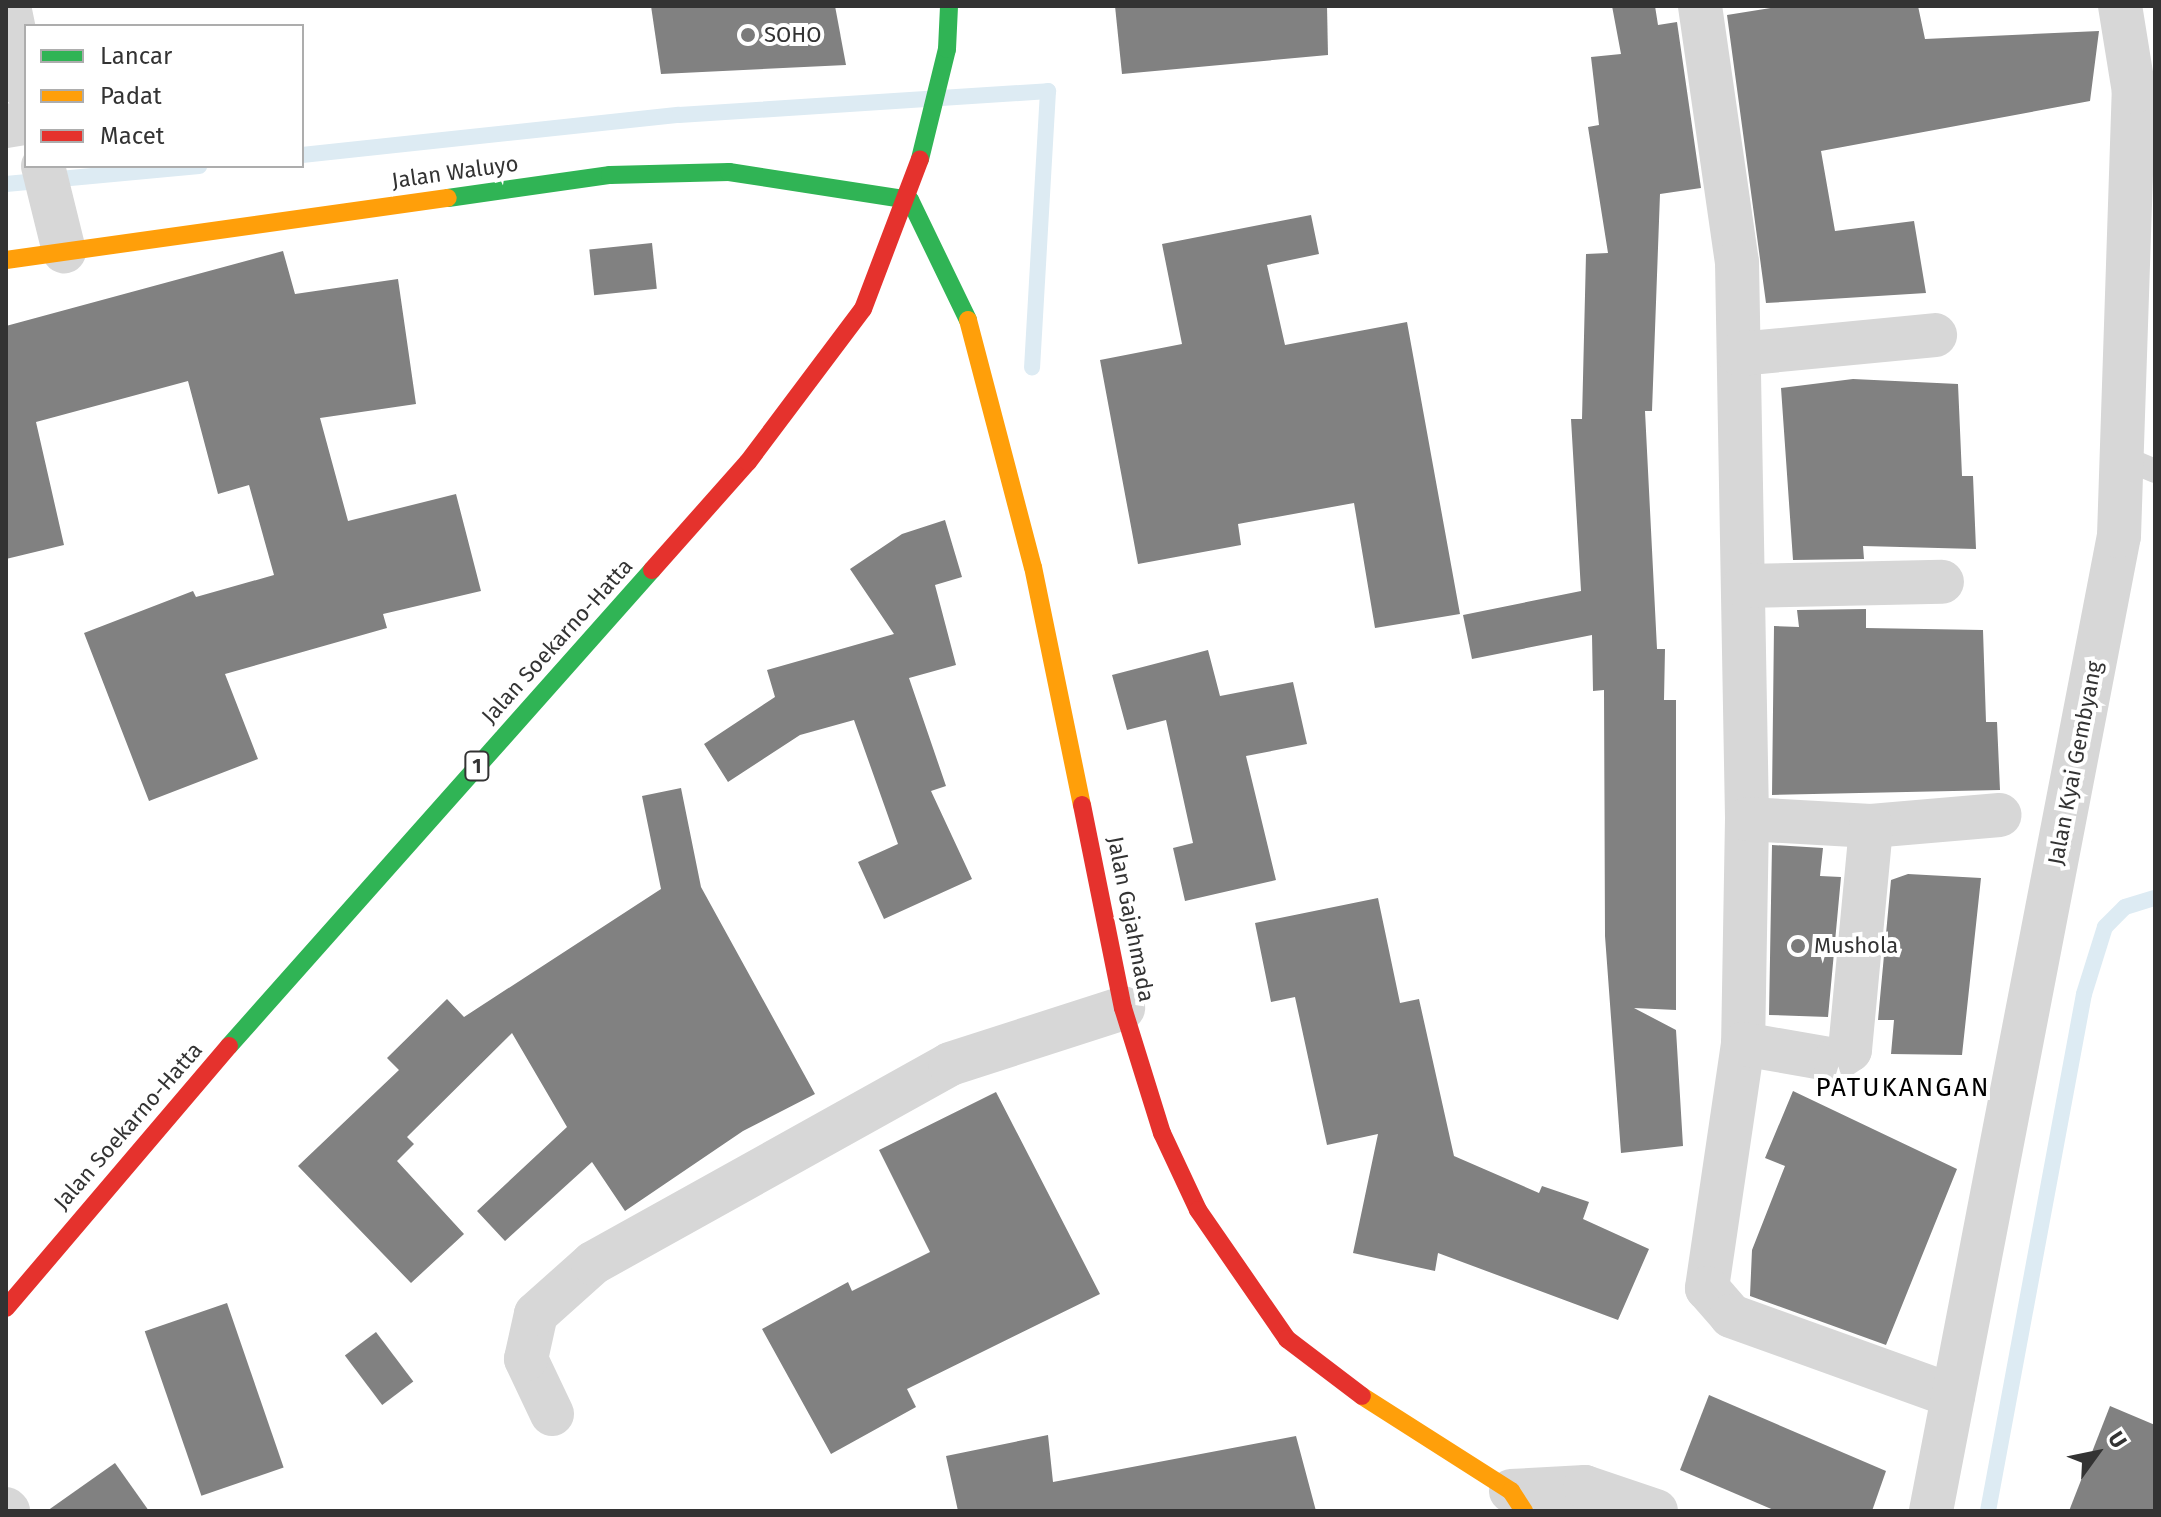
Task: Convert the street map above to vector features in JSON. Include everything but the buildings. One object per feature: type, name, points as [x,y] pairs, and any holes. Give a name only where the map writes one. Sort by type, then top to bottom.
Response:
[{"type":"main road","name":"Jalan Soekarno-Hatta","points":[[6,1308],[269,999],[748,462],[863,309],[910,200],[947,49],[949,6]]},
{"type":"main road","name":"Jalan Waluyo","points":[[6,260],[60,235],[610,175],[729,172],[910,200]]},
{"type":"main road","name":"Jalan Gajahmada","points":[[910,200],[968,319],[1033,567],[1123,1008],[1162,1133],[1198,1210],[1287,1339],[1366,1399],[1518,1501]]},
{"type":"street","points":[[9,6],[24,79]]},
{"type":"street","points":[[1700,6],[1737,262],[1747,819],[1743,1044],[1707,1288],[1716,1304],[1731,1316],[1953,1396]]},
{"type":"street","name":"Jalan Kyai Gembyang","points":[[1931,1511],[2119,536],[2139,464],[2134,92],[2120,6]]},
{"type":"street","points":[[43,168],[60,235]]},
{"type":"street","points":[[1739,354],[1935,335]]},
{"type":"street","points":[[1744,586],[1942,582]]},
{"type":"street","points":[[1747,819],[1871,826],[2000,815]]},
{"type":"street","points":[[1743,1044],[1835,1060],[1850,1050],[1871,826]]},
{"type":"street","points":[[552,1414],[526,1359],[536,1314],[593,1263],[950,1064],[1123,1008]]},
{"type":"street","points":[[1518,1501],[1585,1487],[1656,1511]]},
{"type":"waterway","points":[[304,155],[679,115],[1048,91],[1032,368]]},
{"type":"waterway","points":[[6,184],[178,168]]},
{"type":"waterway","points":[[1988,1511],[2084,994],[2105,927],[2125,907],[2155,898]]},
{"type":"traffic: fast","points":[[920,159],[947,49],[949,6]]},
{"type":"traffic: fast","points":[[448,198],[610,175],[729,172],[910,200],[968,320]]},
{"type":"traffic: fast","points":[[229,1046],[652,570]]},
{"type":"traffic: slow","points":[[6,260],[448,198]]},
{"type":"traffic: slow","points":[[968,320],[1033,567],[1082,805]]},
{"type":"traffic: slow","points":[[1362,1396],[1511,1491],[1524,1511]]},
{"type":"traffic: jam","points":[[652,570],[748,462],[863,309],[920,159]]},
{"type":"traffic: jam","points":[[1082,805],[1123,1008],[1162,1133],[1198,1210],[1287,1339],[1362,1396]]},
{"type":"traffic: jam","points":[[6,1308],[229,1046]]},
{"type":"place","name":"SOHO","points":[[748,35]]},
{"type":"place","name":"Mushola","points":[[1798,946]]},
{"type":"district","name":"PATUKANGAN","points":[[1903,1088]]}]
